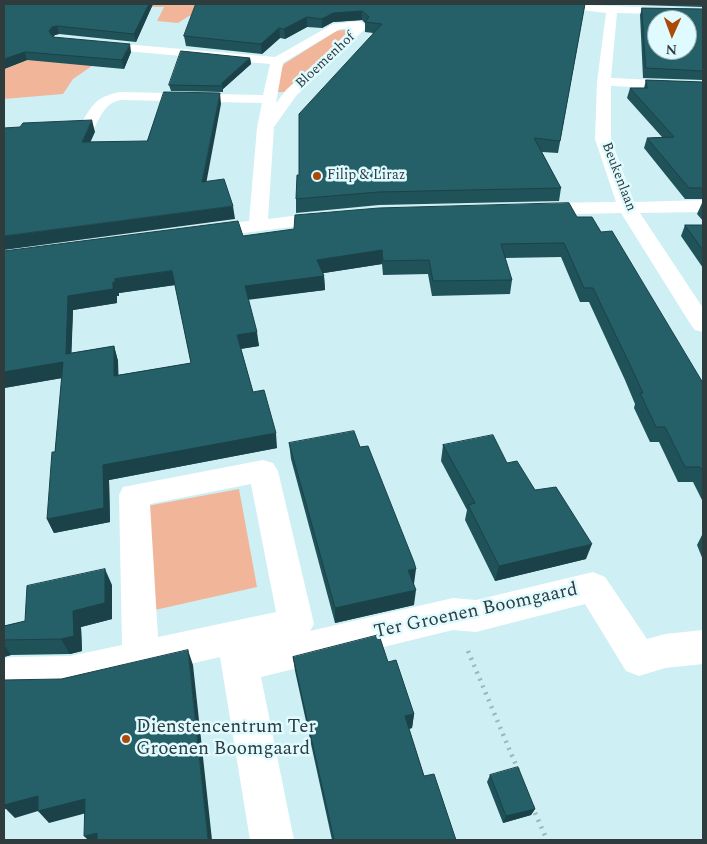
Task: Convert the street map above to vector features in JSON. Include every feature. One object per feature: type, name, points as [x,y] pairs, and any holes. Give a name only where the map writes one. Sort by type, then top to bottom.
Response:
[{"type":"street","points":[[556,4],[612,10],[703,12]]},
{"type":"street","name":"Beukenlaan","points":[[612,10],[604,82],[603,139],[627,207],[703,325]]},
{"type":"street","name":"Bloemenhof","points":[[258,224],[265,128],[268,99],[277,61],[337,26],[353,23],[361,27],[291,93],[265,128]]},
{"type":"street","points":[[79,42],[277,61]]},
{"type":"street","points":[[604,82],[703,86]]},
{"type":"street","points":[[86,129],[102,102],[107,98],[120,96],[268,99]]},
{"type":"street","points":[[518,210],[703,206]]},
{"type":"street","points":[[190,233],[258,224],[351,216]]},
{"type":"street","points":[[141,658],[134,495],[263,471],[296,624],[238,652],[272,840]]},
{"type":"street","name":"Ter Groenen Boomgaard","points":[[4,676],[70,674],[141,658],[238,652],[465,615],[593,587],[639,659],[665,652],[703,647]]},
{"type":"path","points":[[465,615],[520,776]]},
{"type":"path","points":[[532,804],[547,840]]},
{"type":"shaded area","points":[[7,4],[240,4],[209,16],[189,16],[178,23],[157,21],[164,7],[4,7]]},
{"type":"shaded area","points":[[336,31],[348,31],[347,33],[287,92],[276,92],[276,78],[284,64]]},
{"type":"shaded area","points":[[44,44],[114,51],[73,79],[63,94],[4,99],[4,68]]},
{"type":"shaded area","points":[[239,489],[257,587],[155,610],[147,506]]},
{"type":"building","points":[[4,4],[149,4],[134,34],[57,26],[52,27],[49,31],[53,37],[130,44],[122,60],[25,52],[4,59]]},
{"type":"building","points":[[196,4],[585,4],[560,141],[534,138],[561,188],[379,192],[296,199],[297,175],[299,175],[299,114],[382,24],[365,22],[369,17],[362,11],[333,13],[322,19],[307,17],[284,29],[279,28],[261,44],[184,36]]},
{"type":"building","points":[[642,8],[703,9],[703,71],[646,68]]},
{"type":"building","points":[[181,51],[250,58],[222,83],[222,86],[169,85]]},
{"type":"building","points":[[646,80],[703,82],[703,188],[689,188],[647,138],[674,137],[630,88],[647,88]]},
{"type":"building","points":[[164,92],[220,93],[202,182],[224,179],[233,206],[4,236],[4,128],[20,127],[23,123],[92,120],[82,142],[147,141]]},
{"type":"building","points":[[569,203],[577,217],[592,217],[601,232],[612,231],[703,383],[703,472],[700,467],[685,467],[665,427],[656,427],[640,393],[643,393],[593,288],[584,288],[564,243],[501,244],[512,280],[433,281],[429,260],[383,261],[382,250],[317,260],[324,276],[245,286],[257,332],[237,335],[253,392],[264,390],[276,433],[103,465],[104,508],[47,519],[52,452],[55,452],[63,362],[4,372],[4,251],[238,221],[243,236],[294,229],[295,215],[379,208]],"holes":[[[172,271],[191,363],[114,376],[114,346],[66,354],[68,296],[113,289],[113,282],[116,282],[115,279]]]},
{"type":"building","points":[[685,225],[703,225],[703,250]]},
{"type":"building","points":[[354,431],[360,447],[368,446],[414,562],[416,569],[408,570],[416,590],[335,608],[289,443]]},
{"type":"building","points":[[493,435],[507,463],[517,461],[535,490],[556,487],[592,544],[499,566],[468,505],[475,503],[443,445]]},
{"type":"building","points":[[105,569],[105,603],[73,611],[74,636],[61,639],[4,640],[4,626],[25,621],[27,586]]},
{"type":"building","points":[[379,635],[388,662],[396,660],[414,714],[405,716],[424,776],[434,774],[456,840],[334,840],[293,657]]},
{"type":"building","points":[[188,650],[208,840],[97,840],[97,833],[84,836],[85,799],[38,811],[38,796],[4,805],[4,680],[61,679]]},
{"type":"building","points":[[518,767],[535,809],[506,816],[490,775]]},
{"type":"place","name":"Filip & Liraz","points":[[317,176]]},
{"type":"place","name":"Dienstencentrum Ter Groenen Boomgaard","points":[[126,739]]}]
